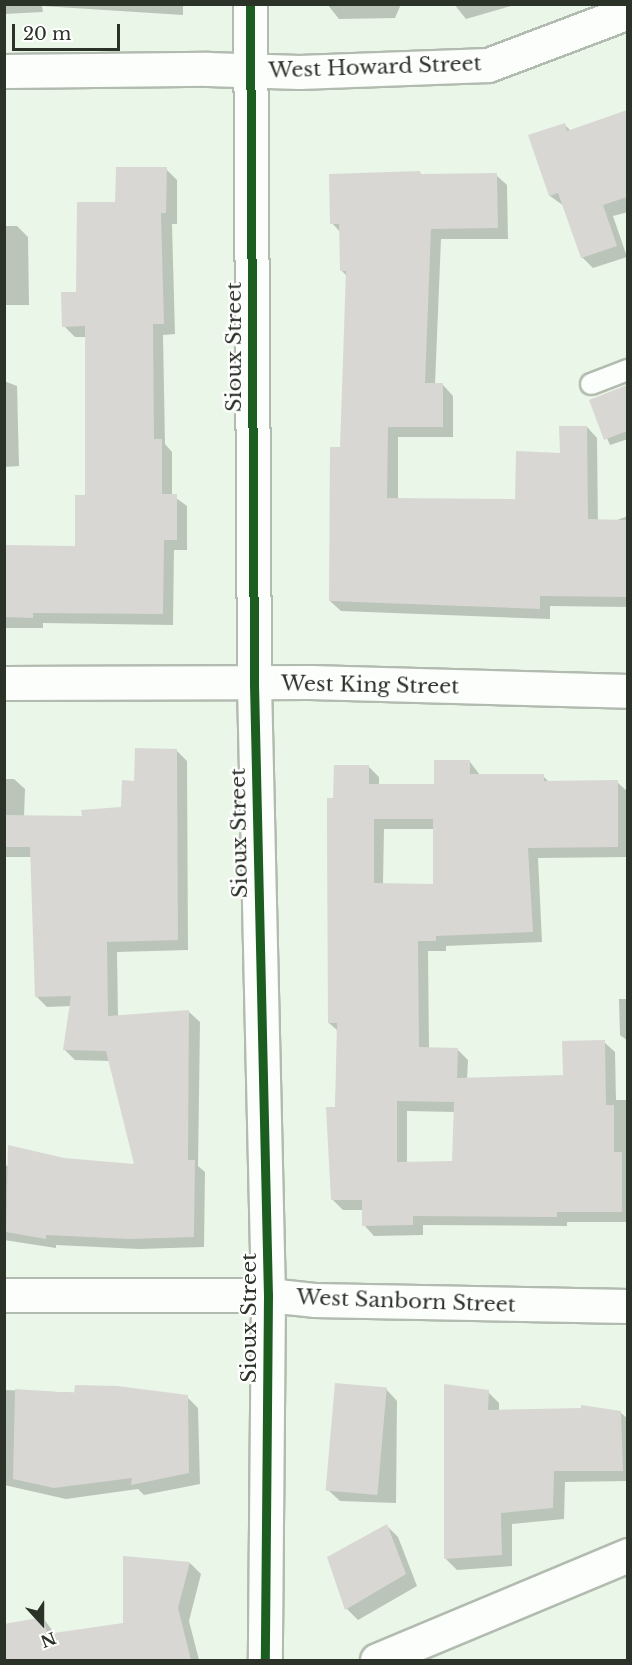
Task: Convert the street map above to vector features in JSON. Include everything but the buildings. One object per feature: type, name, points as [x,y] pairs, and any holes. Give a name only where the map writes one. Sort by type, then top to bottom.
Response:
[{"type":"street","name":"Sioux Street","points":[[250,4],[254,684],[268,1295],[265,1660]]},
{"type":"street","name":"West Howard Street","points":[[4,71],[252,70],[488,65],[627,12]]},
{"type":"street","name":"West King Street","points":[[4,683],[254,684],[310,682],[627,691]]},
{"type":"street","name":"West Sanborn Street","points":[[4,1295],[268,1295],[314,1300],[627,1306]]},
{"type":"street","points":[[377,1660],[627,1555]]},
{"type":"lane","points":[[591,384],[627,370]]},
{"type":"cycle path","points":[[250,4],[254,684],[268,1295],[265,1660]]}]
